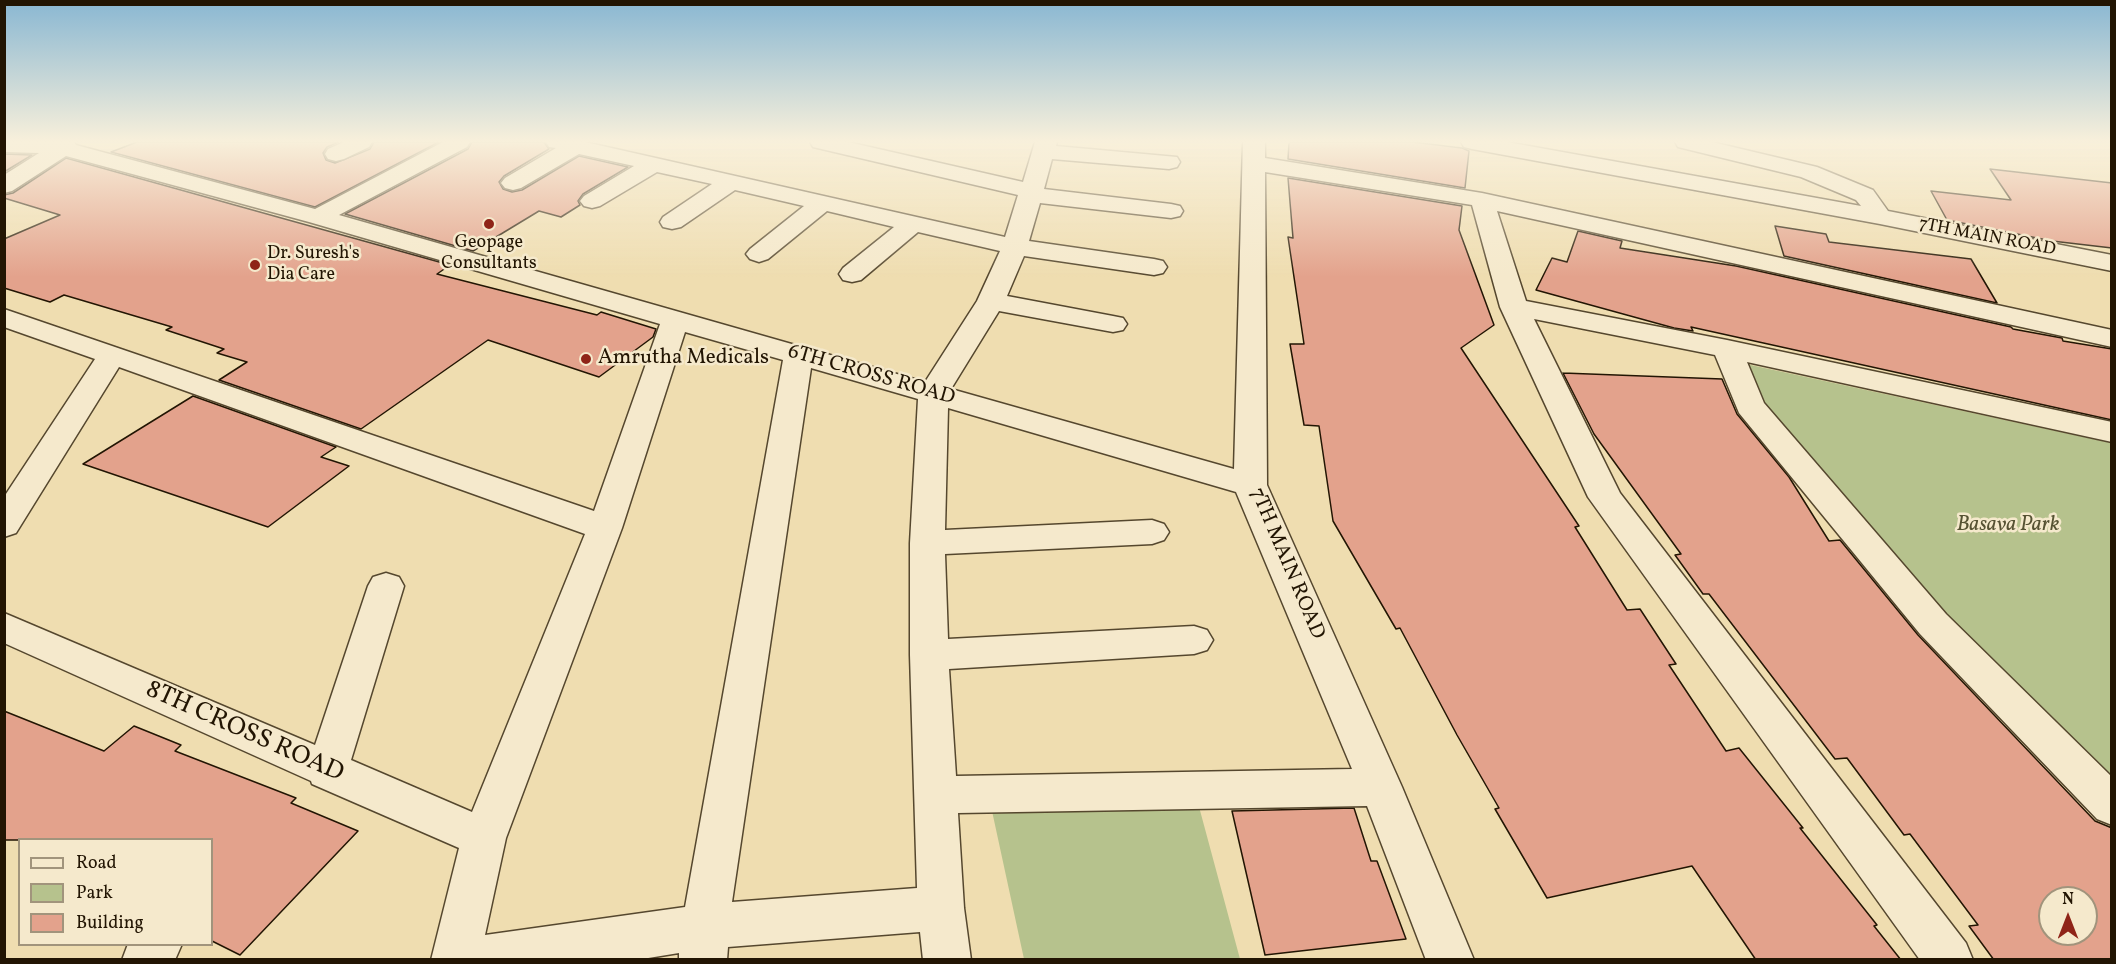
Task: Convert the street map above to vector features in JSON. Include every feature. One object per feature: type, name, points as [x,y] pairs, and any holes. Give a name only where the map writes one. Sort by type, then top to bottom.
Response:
[{"type":"street","name":"6TH CROSS ROAD","points":[[214,187],[676,318],[798,357],[933,393],[1250,486]]},
{"type":"street","points":[[318,217],[374,187]]},
{"type":"street","points":[[592,201],[615,187]]},
{"type":"street","points":[[672,222],[724,187]]},
{"type":"street","points":[[753,187],[1015,247],[1154,267]]},
{"type":"street","points":[[1006,187],[1031,193],[1171,211]]},
{"type":"street","points":[[947,960],[941,908],[928,655],[927,543],[933,393],[991,301],[1015,247],[1033,187]]},
{"type":"street","name":"7TH MAIN ROAD","points":[[1254,187],[1250,486],[1381,787],[1450,960]]},
{"type":"street","points":[[1419,187],[2112,339]]},
{"type":"street","name":"7TH MAIN ROAD","points":[[1717,187],[2112,263]]},
{"type":"street","points":[[1845,187],[1865,195],[1880,217]]},
{"type":"street","points":[[1482,200],[1514,307],[1605,497],[1949,960]]},
{"type":"street","points":[[759,254],[822,203]]},
{"type":"street","points":[[852,274],[913,224]]},
{"type":"street","points":[[991,301],[1113,324]]},
{"type":"street","points":[[1514,307],[1727,349],[2112,432]]},
{"type":"street","points":[[4,317],[605,528]]},
{"type":"street","points":[[455,960],[484,838],[605,528],[676,318]]},
{"type":"street","points":[[1727,349],[1750,406],[1933,624],[2112,806]]},
{"type":"street","points":[[4,525],[111,356]]},
{"type":"street","points":[[704,943],[798,357]]},
{"type":"street","points":[[927,543],[1152,532]]},
{"type":"street","points":[[327,771],[386,586]]},
{"type":"street","name":"8TH CROSS ROAD","points":[[4,627],[327,771],[484,838]]},
{"type":"street","points":[[928,655],[1194,640]]},
{"type":"street","points":[[936,795],[1381,787]]},
{"type":"street","points":[[473,960],[704,943],[941,908]]},
{"type":"street","points":[[146,960],[157,946]]},
{"type":"green space","name":"Basava Park","points":[[1746,364],[2111,443],[2111,781],[1947,614],[1759,406]]},
{"type":"green space","points":[[1198,803],[1240,959],[1024,959],[992,811]]},
{"type":"building","points":[[22,187],[170,187],[450,265],[437,274],[597,315],[601,312],[656,329],[653,337],[599,377],[488,340],[361,429],[219,380],[247,362],[217,353],[224,349],[166,330],[172,327],[64,295],[50,302],[4,288],[4,239],[60,215],[4,198],[4,195],[13,193]]},
{"type":"building","points":[[241,187],[353,187],[315,207]]},
{"type":"building","points":[[396,187],[502,187],[512,192],[527,187],[595,187],[583,194],[578,201],[580,205],[561,217],[539,211],[473,251],[345,214]]},
{"type":"building","points":[[1289,187],[1344,187],[1462,206],[1459,230],[1494,325],[1461,348],[1579,526],[1575,527],[1627,610],[1640,609],[1676,664],[1669,665],[1726,751],[1739,748],[1803,828],[1800,828],[1877,925],[1874,926],[1901,960],[1756,960],[1692,866],[1547,898],[1495,809],[1499,808],[1400,628],[1396,629],[1333,521],[1319,426],[1304,425],[1290,344],[1304,344],[1288,237],[1293,238]]},
{"type":"building","points":[[2002,187],[2112,187],[2112,248],[2052,241],[1947,220],[1931,191],[2011,200]]},
{"type":"building","points":[[1775,226],[1826,234],[1829,242],[1971,259],[1997,303],[1784,256]]},
{"type":"building","points":[[1578,231],[1622,241],[1620,248],[1736,266],[2062,338],[2063,341],[2112,349],[2112,420],[1691,327],[1693,331],[1674,328],[1536,290],[1552,258],[1567,262]]},
{"type":"building","points":[[1563,373],[1722,379],[1737,414],[1789,477],[1829,541],[1840,540],[1918,635],[2095,821],[2112,828],[2112,960],[1994,960],[1969,926],[1978,925],[1910,834],[1904,835],[1847,758],[1835,759],[1709,594],[1703,594],[1675,555],[1681,554],[1594,434]]},
{"type":"building","points":[[193,396],[336,447],[321,457],[349,466],[268,527],[83,464]]},
{"type":"building","points":[[4,711],[104,751],[134,726],[181,745],[175,751],[296,798],[291,803],[358,831],[240,955],[213,942],[213,838],[18,838],[18,840],[4,840]]},
{"type":"building","points":[[1354,808],[1371,861],[1377,861],[1406,939],[1265,955],[1232,811]]},
{"type":"place","name":"Geopage Consultants","points":[[489,224]]},
{"type":"place","name":"Dr. Suresh's Dia Care","points":[[255,265]]},
{"type":"place","name":"Amrutha Medicals","points":[[586,359]]}]
